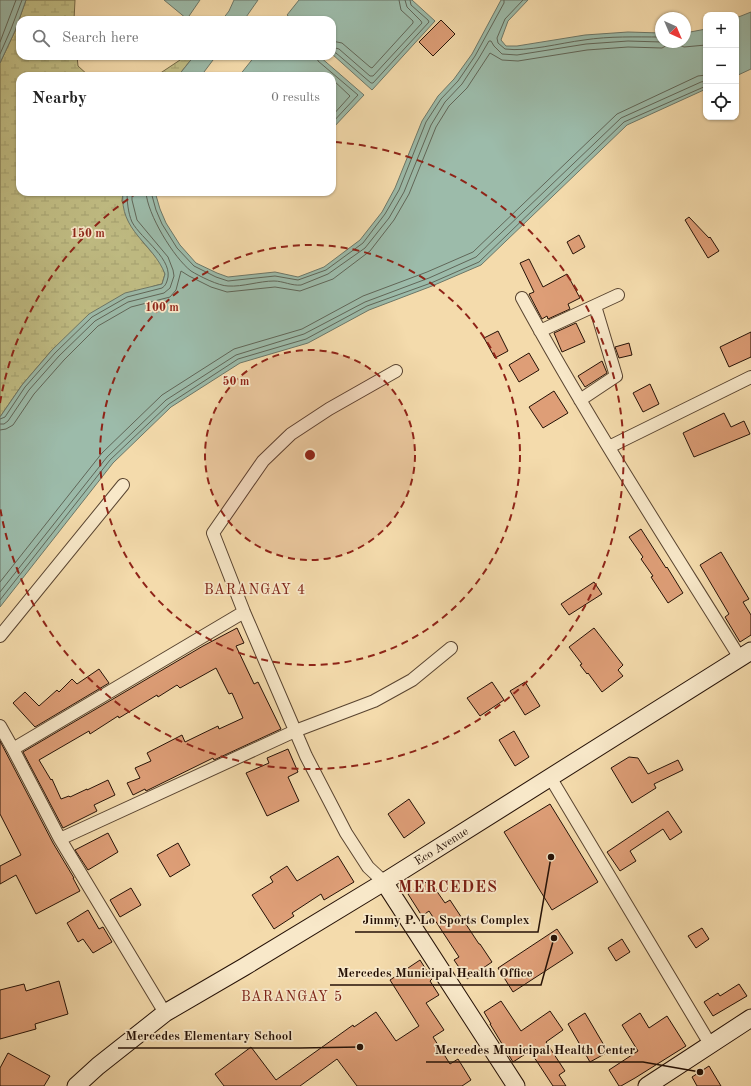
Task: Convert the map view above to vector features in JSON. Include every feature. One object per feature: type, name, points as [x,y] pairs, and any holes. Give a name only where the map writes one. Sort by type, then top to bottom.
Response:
[{"type":"main road","name":"Eco Avenue","points":[[76,1086],[98,1066],[165,1013],[384,882],[745,655]]},
{"type":"main road","points":[[384,882],[516,1086]]},
{"type":"main road","points":[[647,1086],[751,1018]]},
{"type":"street","points":[[540,331],[618,295]]},
{"type":"street","points":[[522,298],[580,400],[609,447],[745,655]]},
{"type":"street","points":[[580,400],[616,376],[595,306]]},
{"type":"street","points":[[384,882],[368,867],[346,833],[306,756],[244,612],[213,533],[263,460],[291,434],[329,408],[396,372]]},
{"type":"street","points":[[609,447],[751,377]]},
{"type":"street","points":[[0,636],[123,485]]},
{"type":"street","points":[[13,749],[244,612]]},
{"type":"street","points":[[60,838],[295,731],[374,700],[412,680],[451,648]]},
{"type":"street","points":[[0,726],[60,838],[165,1013]]},
{"type":"street","points":[[550,777],[710,1044]]},
{"type":"green space","points":[[26,0],[75,0],[74,16],[20,16]]},
{"type":"green space","points":[[16,28],[16,60],[77,60],[78,66],[85,72],[16,72],[16,196],[123,196],[122,201],[142,241],[161,263],[165,274],[162,284],[154,286],[52,350],[22,385],[0,417],[0,63]]},
{"type":"green space","points":[[180,60],[191,60],[181,72],[162,72]]},
{"type":"water","points":[[0,0],[26,0],[20,16],[16,16],[16,28],[0,63]]},
{"type":"water","points":[[164,0],[200,0],[189,16],[183,16]]},
{"type":"water","points":[[234,0],[258,0],[247,16],[225,16]]},
{"type":"water","points":[[299,0],[412,0],[435,21],[372,90],[336,58],[336,16],[287,15]]},
{"type":"water","points":[[501,0],[528,0],[508,21],[501,40],[506,46],[517,46],[585,35],[628,32],[655,33],[655,48],[691,48],[691,32],[703,30],[703,90],[627,125],[481,265],[432,286],[369,310],[308,343],[240,363],[171,407],[113,463],[0,607],[0,417],[22,385],[52,350],[89,314],[125,293],[162,284],[165,274],[160,263],[131,227],[126,217],[123,205],[123,196],[156,196],[166,223],[180,245],[196,263],[217,273],[228,277],[275,272],[298,277],[324,267],[360,240],[382,212],[395,188],[422,121],[438,96],[454,79],[472,54]]},
{"type":"water","points":[[751,12],[751,69],[739,75],[739,48],[739,17]]},
{"type":"water","points":[[191,60],[213,60],[204,72],[181,72]]},
{"type":"water","points":[[252,60],[324,60],[364,95],[336,125],[336,72],[242,72]]},
{"type":"building","points":[[441,20],[455,34],[433,56],[419,42]]},
{"type":"building","points":[[689,217],[709,238],[710,237],[719,251],[708,258],[685,220]]},
{"type":"building","points":[[579,235],[585,247],[573,254],[567,242]]},
{"type":"building","points":[[529,259],[543,287],[567,274],[580,298],[568,304],[570,309],[548,319],[547,316],[542,319],[529,294],[534,292],[520,263]]},
{"type":"building","points":[[576,323],[585,342],[562,352],[554,333]]},
{"type":"building","points":[[498,331],[508,351],[495,358],[484,338]]},
{"type":"building","points":[[751,332],[751,357],[729,367],[720,347]]},
{"type":"building","points":[[629,343],[632,355],[619,358],[615,347]]},
{"type":"building","points":[[529,353],[539,370],[519,382],[509,365]]},
{"type":"building","points":[[602,361],[607,373],[585,387],[578,376]]},
{"type":"building","points":[[650,384],[659,404],[643,412],[633,393]]},
{"type":"building","points":[[554,391],[568,413],[543,428],[529,407]]},
{"type":"building","points":[[724,413],[731,427],[744,421],[750,434],[694,457],[683,433]]},
{"type":"building","points":[[641,529],[683,593],[668,603],[651,577],[653,576],[641,559],[643,557],[629,537]]},
{"type":"building","points":[[721,552],[749,599],[743,602],[751,615],[751,635],[740,642],[725,617],[729,614],[700,565]]},
{"type":"building","points":[[594,582],[602,594],[569,615],[561,604]]},
{"type":"building","points":[[237,628],[244,643],[236,646],[254,684],[258,682],[281,729],[214,760],[213,758],[146,791],[145,789],[133,795],[127,783],[140,778],[135,768],[151,761],[147,753],[182,735],[185,742],[218,726],[219,729],[243,718],[232,693],[229,694],[216,668],[180,688],[177,685],[119,718],[118,716],[90,734],[89,731],[39,760],[51,780],[52,779],[61,799],[70,797],[108,780],[115,795],[94,805],[97,811],[63,828],[23,752],[203,646]]},
{"type":"building","points":[[594,628],[623,665],[618,670],[623,676],[602,692],[580,665],[582,664],[569,647]]},
{"type":"building","points":[[99,669],[109,683],[35,727],[13,703],[25,692],[39,706],[57,690],[59,692],[72,679],[77,684]]},
{"type":"building","points":[[492,682],[504,700],[480,716],[467,698]]},
{"type":"building","points":[[525,682],[540,706],[525,715],[510,691]]},
{"type":"building","points":[[514,731],[529,757],[515,766],[499,740]]},
{"type":"building","points":[[0,741],[53,843],[80,891],[36,914],[16,875],[0,884],[0,866],[21,855],[0,814]]},
{"type":"building","points":[[288,749],[298,772],[288,777],[299,801],[267,816],[246,773],[269,763],[267,758]]},
{"type":"building","points":[[629,757],[638,758],[648,774],[678,760],[683,770],[654,784],[656,788],[632,803],[611,768]]},
{"type":"building","points":[[409,799],[425,823],[404,838],[388,814]]},
{"type":"building","points":[[550,804],[598,882],[552,910],[504,832]]},
{"type":"building","points":[[668,811],[682,832],[670,840],[663,829],[630,851],[636,861],[620,871],[607,852]]},
{"type":"building","points":[[108,833],[118,852],[88,870],[75,850]]},
{"type":"building","points":[[178,843],[190,865],[170,877],[157,855]]},
{"type":"building","points":[[338,856],[354,882],[324,900],[321,894],[292,913],[294,916],[274,929],[252,895],[273,882],[270,877],[287,866],[297,881]]},
{"type":"building","points":[[429,880],[445,903],[450,900],[492,962],[467,979],[454,960],[459,957],[429,911],[422,916],[408,894]]},
{"type":"building","points":[[131,888],[141,905],[120,917],[110,900]]},
{"type":"building","points":[[88,910],[99,929],[103,927],[112,942],[93,953],[83,939],[78,942],[67,923]]},
{"type":"building","points":[[702,928],[709,939],[696,948],[688,936]]},
{"type":"building","points":[[557,929],[573,953],[513,992],[498,968]]},
{"type":"building","points":[[622,939],[630,952],[616,961],[608,948]]},
{"type":"building","points":[[420,960],[432,979],[430,981],[439,995],[426,1003],[444,1030],[433,1037],[450,1064],[458,1059],[471,1080],[462,1086],[357,1086],[337,1059],[300,1086],[224,1086],[215,1074],[251,1047],[276,1080],[353,1025],[354,1027],[376,1012],[396,1041],[419,1026],[390,980]]},
{"type":"building","points":[[59,981],[68,1014],[35,1024],[36,1029],[0,1039],[0,990],[24,984],[26,991]]},
{"type":"building","points":[[739,984],[747,996],[713,1016],[704,1002],[718,993],[720,996]]},
{"type":"building","points":[[501,1001],[521,1031],[550,1011],[563,1030],[546,1042],[565,1071],[559,1075],[566,1086],[553,1086],[530,1051],[513,1062],[484,1012]]},
{"type":"building","points":[[585,1013],[608,1052],[590,1062],[568,1024]]},
{"type":"building","points":[[640,1013],[649,1028],[667,1016],[686,1046],[635,1078],[619,1086],[609,1070],[638,1051],[622,1025]]},
{"type":"building","points":[[8,1053],[50,1076],[44,1086],[0,1086],[0,1068]]},
{"type":"building","points":[[709,1066],[721,1086],[697,1086],[692,1077]]},
{"type":"place","name":"Jimmy P. Lo Sports Complex","points":[[551,857]]},
{"type":"place","name":"Mercedes Municipal Health Office","points":[[554,938]]},
{"type":"place","name":"Mercedes Elementary School","points":[[360,1047]]},
{"type":"place","name":"Mercedes Municipal Health Center","points":[[700,1072]]},
{"type":"district","name":"BARANGAY 4","points":[[255,589]]},
{"type":"district","name":"MERCEDES","points":[[448,886]]},
{"type":"district","name":"BARANGAY 5","points":[[292,996]]}]
